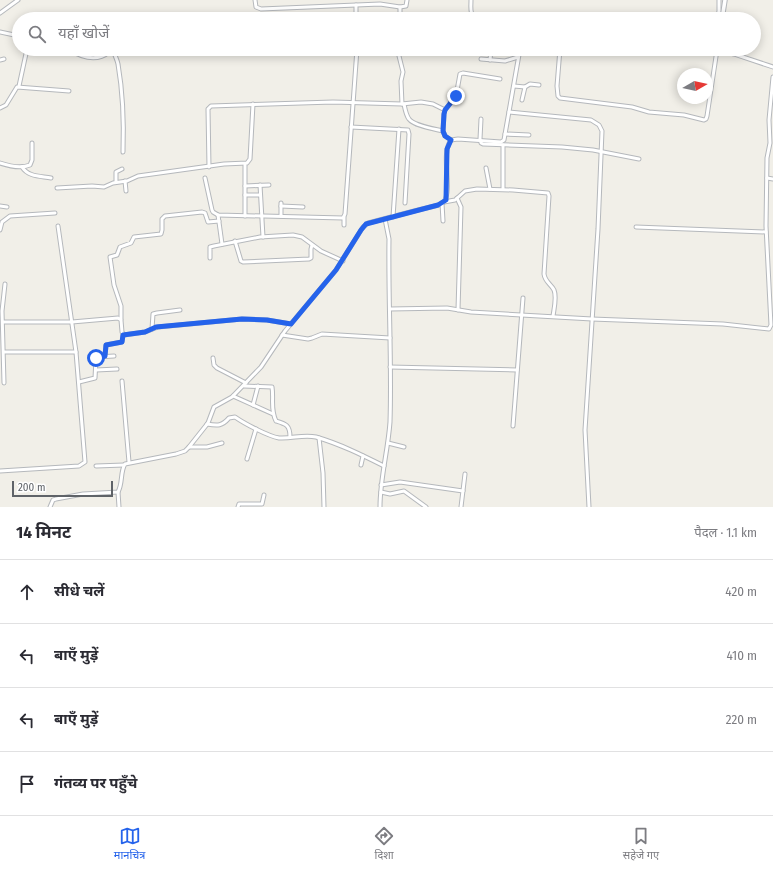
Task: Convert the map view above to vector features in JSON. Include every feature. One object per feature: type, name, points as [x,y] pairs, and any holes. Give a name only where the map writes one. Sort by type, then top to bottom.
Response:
[{"type":"street","points":[[0,13],[18,0]]},
{"type":"street","points":[[255,0],[256,7],[258,9],[380,4],[400,7],[406,6],[407,0]]},
{"type":"street","points":[[330,0],[330,6]]},
{"type":"street","points":[[471,0],[471,12]]},
{"type":"street","points":[[719,0],[719,12]]},
{"type":"street","points":[[723,12],[725,0]]},
{"type":"street","points":[[356,6],[356,12]]},
{"type":"street","points":[[400,7],[400,12]]},
{"type":"street","points":[[0,32],[12,35]]},
{"type":"street","points":[[0,108],[6,105],[16,88],[19,86],[25,56]]},
{"type":"street","points":[[82,56],[104,56]]},
{"type":"street","points":[[115,56],[117,61],[121,91],[123,152]]},
{"type":"street","points":[[344,225],[356,56]]},
{"type":"street","points":[[399,56],[403,70],[401,81],[403,104],[411,121],[422,126],[443,131]]},
{"type":"street","points":[[490,56],[490,60]]},
{"type":"street","points":[[559,56],[557,86],[558,96],[560,98],[628,107],[649,112],[684,115],[704,120],[707,118],[715,56]]},
{"type":"street","points":[[740,56],[773,67]]},
{"type":"street","points":[[481,59],[505,61],[518,57],[503,141],[503,189]]},
{"type":"street","points":[[0,60],[4,59]]},
{"type":"street","points":[[500,79],[461,73],[456,96],[445,110],[443,131],[445,136],[451,140],[458,138],[503,141]]},
{"type":"street","points":[[390,308],[447,308],[464,312],[723,324],[772,328],[768,285],[766,232],[767,153],[772,145],[769,120],[773,77]]},
{"type":"street","points":[[514,86],[525,87],[530,84],[539,85]]},
{"type":"street","points":[[19,86],[69,91]]},
{"type":"street","points":[[522,100],[525,87]]},
{"type":"street","points":[[209,167],[208,107],[211,106],[353,101],[403,104],[424,102],[445,110]]},
{"type":"street","points":[[57,188],[92,186],[104,187],[138,176],[224,164],[245,164],[250,160],[253,104]]},
{"type":"street","points":[[509,112],[587,120],[595,122],[599,125],[602,131],[586,430],[589,507]]},
{"type":"street","points":[[481,119],[480,140],[482,144],[503,146],[562,147],[639,159]]},
{"type":"street","points":[[351,127],[407,129],[409,134],[405,203]]},
{"type":"street","points":[[393,217],[399,129]]},
{"type":"street","points":[[505,134],[529,135]]},
{"type":"street","points":[[443,222],[443,202],[447,192],[447,149],[451,140]]},
{"type":"street","points":[[0,163],[8,166],[22,167],[30,165],[32,143]]},
{"type":"street","points":[[767,153],[773,153]]},
{"type":"street","points":[[245,164],[245,216]]},
{"type":"street","points":[[22,167],[28,174],[51,178]]},
{"type":"street","points":[[486,168],[490,189]]},
{"type":"street","points":[[116,182],[116,172],[122,169]]},
{"type":"street","points":[[205,178],[212,210],[218,215],[344,217]]},
{"type":"street","points":[[767,178],[773,179]]},
{"type":"street","points":[[125,181],[126,191]]},
{"type":"street","points":[[245,186],[269,185]]},
{"type":"street","points":[[260,186],[263,237]]},
{"type":"street","points":[[96,466],[124,465],[129,462],[176,454],[185,451],[208,424],[214,407],[233,396],[261,367],[282,335],[343,261],[363,227],[368,223],[443,202],[453,201],[466,191],[477,189],[503,189],[545,192],[549,194],[544,274],[545,280],[555,292],[552,316]]},
{"type":"street","points":[[245,195],[260,195]]},
{"type":"street","points":[[458,198],[460,207],[458,310]]},
{"type":"street","points":[[281,216],[281,205],[303,207]]},
{"type":"street","points":[[0,206],[7,207]]},
{"type":"street","points":[[0,230],[2,222],[10,216],[55,212]]},
{"type":"street","points":[[105,356],[106,345],[122,342],[123,335],[121,306],[114,285],[110,257],[117,255],[120,247],[131,243],[134,237],[161,234],[162,219],[165,216],[204,212],[208,222],[219,221]]},
{"type":"street","points":[[218,215],[222,244]]},
{"type":"street","points":[[380,507],[381,485],[388,443],[390,400],[389,239],[385,219]]},
{"type":"street","points":[[0,471],[79,466],[85,462],[76,352],[58,226]]},
{"type":"street","points":[[636,228],[766,232]]},
{"type":"street","points":[[210,258],[210,247],[263,237],[293,234],[302,237],[321,251],[343,261]]},
{"type":"street","points":[[235,242],[241,261],[244,262],[309,259],[311,258],[312,245]]},
{"type":"street","points":[[4,383],[3,322],[1,311],[5,284]]},
{"type":"street","points":[[768,285],[773,285]]},
{"type":"street","points":[[513,426],[523,298]]},
{"type":"street","points":[[152,329],[153,314],[180,310]]},
{"type":"street","points":[[3,322],[72,322],[121,319]]},
{"type":"street","points":[[123,335],[145,332],[152,329],[242,319],[267,320],[291,324]]},
{"type":"street","points":[[282,335],[308,339],[322,334],[390,338]]},
{"type":"street","points":[[4,352],[76,352]]},
{"type":"street","points":[[79,382],[94,379],[96,377],[96,358],[114,356]]},
{"type":"street","points":[[213,358],[214,365],[217,368],[245,385],[273,388],[273,414],[276,421],[284,423],[289,429],[290,436]]},
{"type":"street","points":[[390,367],[517,370]]},
{"type":"street","points":[[96,370],[118,369]]},
{"type":"street","points":[[122,381],[129,462]]},
{"type":"street","points":[[253,405],[258,386]]},
{"type":"street","points":[[233,396],[273,414]]},
{"type":"street","points":[[208,424],[222,424],[229,418],[233,417],[256,429],[279,438],[306,436],[319,438],[384,466]]},
{"type":"street","points":[[247,459],[256,429]]},
{"type":"street","points":[[319,438],[323,473],[324,507]]},
{"type":"street","points":[[189,447],[207,447],[222,443]]},
{"type":"street","points":[[388,443],[404,447]]},
{"type":"street","points":[[361,465],[363,456]]},
{"type":"street","points":[[119,507],[118,492],[124,465]]},
{"type":"street","points":[[461,507],[465,474]]},
{"type":"street","points":[[381,485],[400,482],[463,491]]},
{"type":"street","points":[[381,492],[390,494],[402,491],[406,492],[426,507]]},
{"type":"street","points":[[50,507],[52,500],[56,499],[83,494],[118,492]]},
{"type":"street","points":[[238,507],[239,504],[262,504],[264,495]]},
{"type":"route","points":[[96,358],[99,356],[105,356],[106,345],[122,342],[123,335],[145,332],[156,327],[242,319],[267,320],[291,324],[310,303],[343,261],[366,224],[438,205],[446,200],[447,149],[451,140],[445,136],[443,131],[444,112],[456,96]]}]
